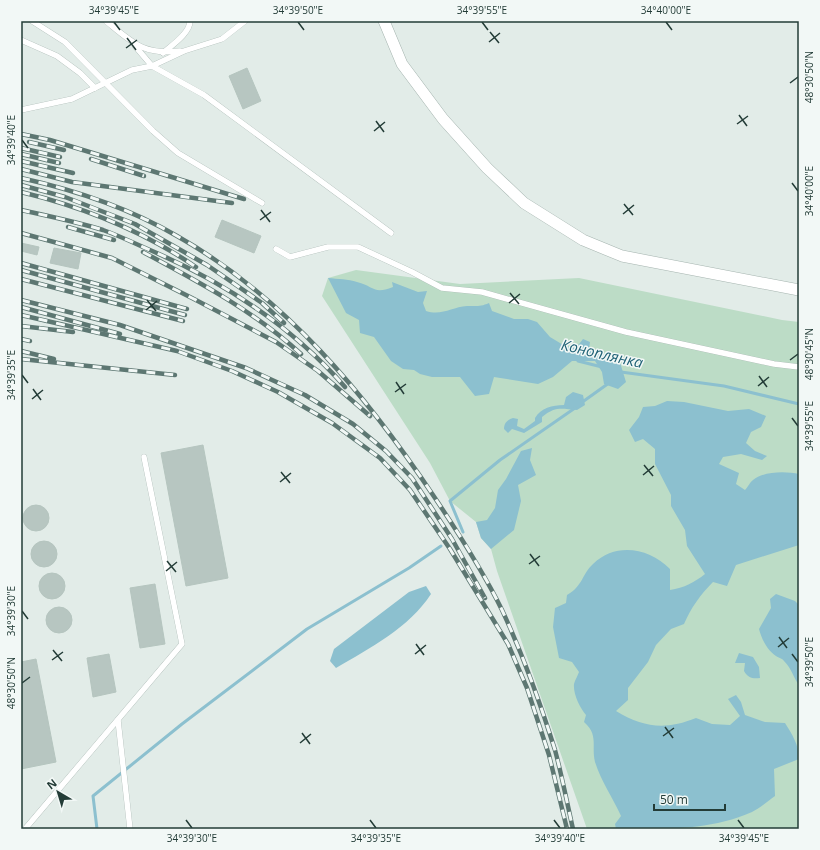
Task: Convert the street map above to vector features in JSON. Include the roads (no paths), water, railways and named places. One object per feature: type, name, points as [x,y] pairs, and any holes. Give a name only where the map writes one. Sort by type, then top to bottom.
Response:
[{"type":"street","points":[[384,21],[402,64],[443,119],[487,168],[524,203],[583,240],[622,256],[799,290]]},
{"type":"lane","points":[[32,21],[65,42],[153,131],[178,153],[262,203]]},
{"type":"lane","points":[[106,21],[135,46],[152,66],[204,95],[391,233]]},
{"type":"lane","points":[[163,53],[185,33],[190,25],[190,21]]},
{"type":"lane","points":[[21,110],[72,99],[132,70],[152,66],[184,51],[222,39],[245,21]]},
{"type":"lane","points":[[21,40],[57,56],[80,73],[95,88]]},
{"type":"lane","points":[[135,46],[163,53],[184,51]]},
{"type":"lane","points":[[276,249],[290,257],[328,247],[358,247],[442,288],[482,292],[626,332],[774,364],[799,367]]},
{"type":"lane","points":[[25,829],[182,644],[144,457]]},
{"type":"lane","points":[[118,720],[130,829]]},
{"type":"water","points":[[328,278],[354,281],[377,290],[393,287],[392,282],[418,292],[427,291],[423,303],[426,311],[432,312],[442,312],[467,306],[480,306],[489,303],[492,311],[514,319],[528,319],[537,322],[550,337],[565,346],[576,348],[583,339],[590,342],[589,349],[600,354],[618,356],[626,382],[618,389],[604,384],[602,372],[595,361],[572,361],[553,377],[538,384],[494,377],[489,394],[475,396],[460,377],[432,377],[420,374],[414,370],[403,369],[391,361],[374,337],[360,333],[359,320],[346,313]]},
{"type":"water","points":[[573,392],[583,395],[585,405],[577,410],[559,409],[551,411],[542,417],[542,422],[524,433],[512,429],[508,433],[504,429],[506,422],[513,418],[518,419],[517,426],[524,429],[535,421],[537,415],[544,409],[551,406],[564,405],[566,397]]},
{"type":"water","points":[[667,401],[684,402],[728,411],[749,409],[766,416],[761,427],[751,432],[746,443],[755,451],[767,456],[762,460],[741,454],[723,457],[719,464],[739,473],[736,484],[745,490],[752,481],[769,473],[788,472],[799,474],[799,545],[736,565],[727,586],[713,582],[696,602],[684,624],[671,629],[656,645],[648,662],[628,688],[628,700],[616,711],[626,717],[646,724],[665,726],[696,718],[712,724],[730,725],[740,716],[728,699],[736,695],[741,702],[745,715],[765,722],[785,723],[793,736],[799,754],[799,759],[774,769],[775,796],[752,812],[719,823],[702,826],[668,829],[616,829],[615,824],[621,816],[595,762],[593,736],[589,727],[584,722],[586,715],[579,705],[574,688],[579,672],[572,662],[559,658],[553,627],[555,608],[566,603],[567,595],[576,588],[593,564],[602,557],[622,550],[642,552],[662,562],[670,569],[670,590],[689,584],[705,574],[687,546],[685,530],[671,506],[671,495],[655,464],[655,449],[643,439],[635,442],[629,430],[639,417],[643,407],[655,406]]},
{"type":"water","points":[[532,448],[530,460],[536,475],[518,485],[521,501],[514,530],[491,549],[481,538],[476,522],[487,520],[495,508],[498,490],[506,479],[521,451]]},
{"type":"water","points":[[426,586],[431,594],[412,617],[400,627],[375,645],[336,668],[330,661],[334,649],[409,592]]},
{"type":"water","points":[[776,594],[795,601],[799,605],[799,685],[787,664],[767,648],[759,629],[771,608],[770,599]]},
{"type":"water","points":[[739,653],[753,657],[759,667],[760,678],[753,678],[747,675],[744,671],[745,663],[735,663]]},
{"type":"waterway","name":"Коноплянка","points":[[578,361],[602,367]]},
{"type":"waterway","name":"Коноплянка","points":[[621,372],[724,386],[799,404]]},
{"type":"waterway","points":[[581,403],[609,383]]},
{"type":"waterway","points":[[463,532],[450,501],[500,460],[575,408]]},
{"type":"waterway","points":[[97,829],[93,796],[182,724],[307,629],[409,568],[441,546]]},
{"type":"railway","points":[[21,134],[50,140],[244,199]]},
{"type":"railway","points":[[29,142],[64,150]]},
{"type":"railway","points":[[21,148],[60,157]]},
{"type":"railway","points":[[21,154],[59,163]]},
{"type":"railway","points":[[91,159],[144,176]]},
{"type":"railway","points":[[21,161],[73,173]]},
{"type":"railway","points":[[21,169],[72,182],[232,203]]},
{"type":"railway","points":[[21,178],[61,188],[101,201],[140,217],[177,236],[216,261],[253,288],[288,319],[352,386],[409,460],[462,539],[495,595],[510,627],[537,696],[558,760],[573,829]]},
{"type":"railway","points":[[21,185],[65,197],[135,224],[207,265],[262,303],[284,323]]},
{"type":"railway","points":[[21,192],[67,205],[134,231],[196,267]]},
{"type":"railway","points":[[21,210],[103,230],[199,274],[252,305],[277,323],[324,364],[345,387]]},
{"type":"railway","points":[[68,227],[114,240]]},
{"type":"railway","points":[[21,233],[112,258],[276,342],[318,371],[370,416]]},
{"type":"railway","points":[[143,252],[225,298],[264,324],[301,354]]},
{"type":"railway","points":[[21,263],[187,309]]},
{"type":"railway","points":[[21,270],[185,315]]},
{"type":"railway","points":[[21,279],[183,321]]},
{"type":"railway","points":[[21,300],[120,325],[246,368],[305,395],[353,424],[386,451],[412,478],[452,539],[485,598]]},
{"type":"railway","points":[[21,307],[120,334]]},
{"type":"railway","points":[[21,315],[177,351],[232,371],[278,392],[332,423],[380,458],[410,490],[450,549],[508,644],[527,688],[549,755],[567,829]]},
{"type":"railway","points":[[21,326],[73,332]]},
{"type":"railway","points":[[21,339],[30,341]]},
{"type":"railway","points":[[21,351],[54,359]]},
{"type":"railway","points":[[21,359],[175,375]]}]
